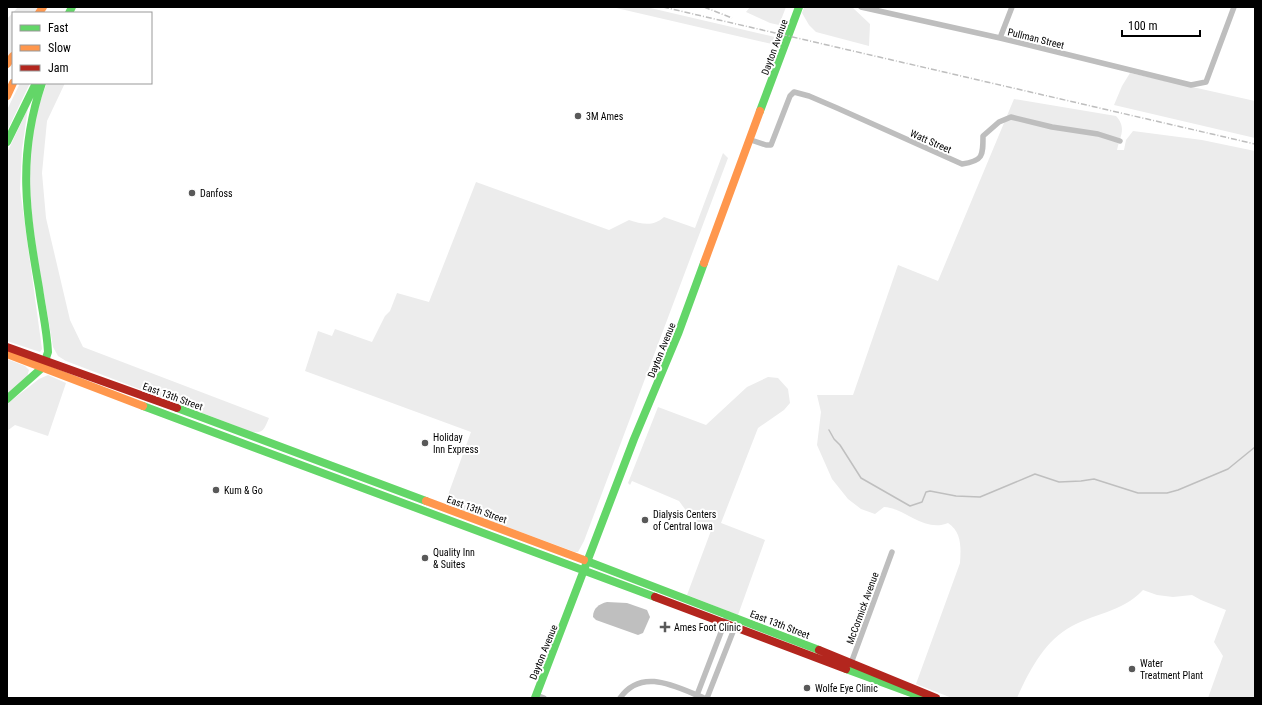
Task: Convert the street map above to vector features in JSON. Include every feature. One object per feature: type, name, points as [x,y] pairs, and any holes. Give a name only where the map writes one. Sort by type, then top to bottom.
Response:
[{"type":"main road","name":"Dayton Avenue","points":[[538,697],[634,439],[678,334],[799,7]]},
{"type":"main road","points":[[7,96],[13,84]]},
{"type":"main road","points":[[7,142],[35,84]]},
{"type":"main road","points":[[7,399],[45,364],[48,342],[28,218],[25,187],[26,150],[31,116],[42,84]]},
{"type":"main road","name":"East 13th Street","points":[[7,347],[45,364],[262,451],[724,623],[850,666],[936,698]]},
{"type":"main road","name":"East 13th Street","points":[[7,354],[45,364],[588,561],[738,618],[925,698]]},
{"type":"street","name":"Pullman Street","points":[[861,7],[1000,38],[1191,85],[1206,82],[1234,7]]},
{"type":"street","points":[[1000,38],[1012,7]]},
{"type":"street","name":"Watt Street","points":[[751,140],[766,145],[771,145],[790,96],[794,92],[809,96],[837,108],[962,164],[974,162],[980,158],[983,150],[984,136],[999,122],[1011,117],[1052,127],[1098,134],[1120,141]]},
{"type":"street","name":"McCormick Avenue","points":[[850,666],[892,552]]},
{"type":"street","points":[[697,695],[728,614]]},
{"type":"street","points":[[707,698],[738,618]]},
{"type":"street","points":[[620,698],[629,688],[646,681],[662,682],[704,698]]},
{"type":"shaded area","points":[[18,7],[40,7],[38,12],[13,12]]},
{"type":"shaded area","points":[[612,7],[646,7],[775,37],[772,44]]},
{"type":"shaded area","points":[[750,7],[786,7],[779,25],[770,23],[746,12]]},
{"type":"shaded area","points":[[852,7],[870,24],[869,46],[816,32],[809,25],[802,13],[804,8]]},
{"type":"shaded area","points":[[12,14],[12,54],[7,62],[7,19]]},
{"type":"shaded area","points":[[1130,73],[1255,101],[1255,138],[1114,105],[1122,86]]},
{"type":"shaded area","points":[[20,84],[30,84],[7,131],[7,110]]},
{"type":"shaded area","points":[[47,84],[65,84],[47,121],[42,173],[46,218],[70,320],[83,347],[269,418],[262,431],[252,432],[66,361],[58,356],[53,347],[36,248],[32,214],[30,180],[31,147],[37,114]]},
{"type":"shaded area","points":[[1014,99],[1116,116],[1122,128],[1117,150],[1124,150],[1126,140],[1133,131],[1202,140],[1255,151],[1255,698],[1208,698],[1223,656],[1214,642],[1226,610],[1192,595],[1173,597],[1157,595],[1143,590],[1126,604],[1086,619],[1058,635],[1031,669],[1017,698],[952,698],[916,684],[960,563],[960,541],[956,531],[948,523],[931,525],[923,523],[892,508],[884,507],[875,514],[861,509],[848,499],[832,479],[817,445],[821,412],[817,395],[853,395],[898,265],[938,281]]},
{"type":"shaded area","points":[[28,108],[22,149],[20,189],[42,349],[40,352],[7,341],[7,153]]},
{"type":"shaded area","points":[[723,153],[728,158],[584,541],[578,552],[450,506],[448,495],[471,432],[305,371],[318,331],[332,336],[335,329],[372,342],[385,316],[390,311],[397,293],[429,302],[476,182],[609,230],[629,220],[647,224],[656,222],[664,217],[695,228]]},
{"type":"shaded area","points":[[7,359],[25,366],[29,370],[27,377],[7,394]]},
{"type":"shaded area","points":[[48,375],[66,383],[48,436],[15,425],[7,431],[7,404],[39,379]]},
{"type":"shaded area","points":[[768,377],[778,378],[788,389],[790,403],[784,410],[758,428],[721,523],[765,540],[738,615],[687,595],[712,528],[693,520],[679,501],[632,481],[630,485],[628,483],[658,407],[706,425],[747,387]]},
{"type":"shaded area","points":[[607,602],[627,603],[647,610],[650,617],[643,633],[638,635],[596,620],[593,617],[595,609],[599,605]]},
{"type":"waterway","points":[[829,430],[861,478],[910,506],[922,502],[926,492],[930,491],[956,496],[980,497],[1035,474],[1059,482],[1094,479],[1138,493],[1167,493],[1178,490],[1228,469],[1255,447]]},
{"type":"railway","points":[[663,7],[1255,144]]},
{"type":"railway","points":[[704,7],[732,18]]},
{"type":"traffic: fast","points":[[70,12],[72,7]]},
{"type":"traffic: fast","points":[[760,111],[799,7]]},
{"type":"traffic: fast","points":[[7,399],[43,367],[48,352],[46,328],[30,235],[26,185],[29,135],[42,84]]},
{"type":"traffic: fast","points":[[7,142],[35,85]]},
{"type":"traffic: fast","points":[[535,698],[634,439],[678,334],[704,263]]},
{"type":"traffic: fast","points":[[143,406],[655,597]]},
{"type":"traffic: fast","points":[[177,408],[426,501]]},
{"type":"traffic: fast","points":[[584,560],[819,650]]},
{"type":"traffic: fast","points":[[846,669],[922,697]]},
{"type":"traffic: slow","points":[[40,12],[43,7]]},
{"type":"traffic: slow","points":[[7,64],[12,57]]},
{"type":"traffic: slow","points":[[7,96],[13,84]]},
{"type":"traffic: slow","points":[[704,263],[760,111]]},
{"type":"traffic: slow","points":[[7,354],[143,406]]},
{"type":"traffic: slow","points":[[426,501],[584,560]]},
{"type":"traffic: jam","points":[[7,347],[177,408]]},
{"type":"traffic: jam","points":[[655,597],[846,669]]},
{"type":"traffic: jam","points":[[819,650],[936,698]]},
{"type":"place","name":"3M Ames","points":[[578,116]]},
{"type":"place","name":"Danfoss","points":[[192,193]]},
{"type":"place","name":"Holiday Inn Express","points":[[425,443]]},
{"type":"place","name":"Kum & Go","points":[[216,490]]},
{"type":"place","name":"Dialysis Centers of Central Iowa","points":[[645,520]]},
{"type":"place","name":"Quality Inn & Suites","points":[[425,558]]},
{"type":"place","name":"Ames Foot Clinic","points":[[665,627]]},
{"type":"place","name":"Water Treatment Plant","points":[[1132,669]]},
{"type":"place","name":"Wolfe Eye Clinic","points":[[807,688]]}]
